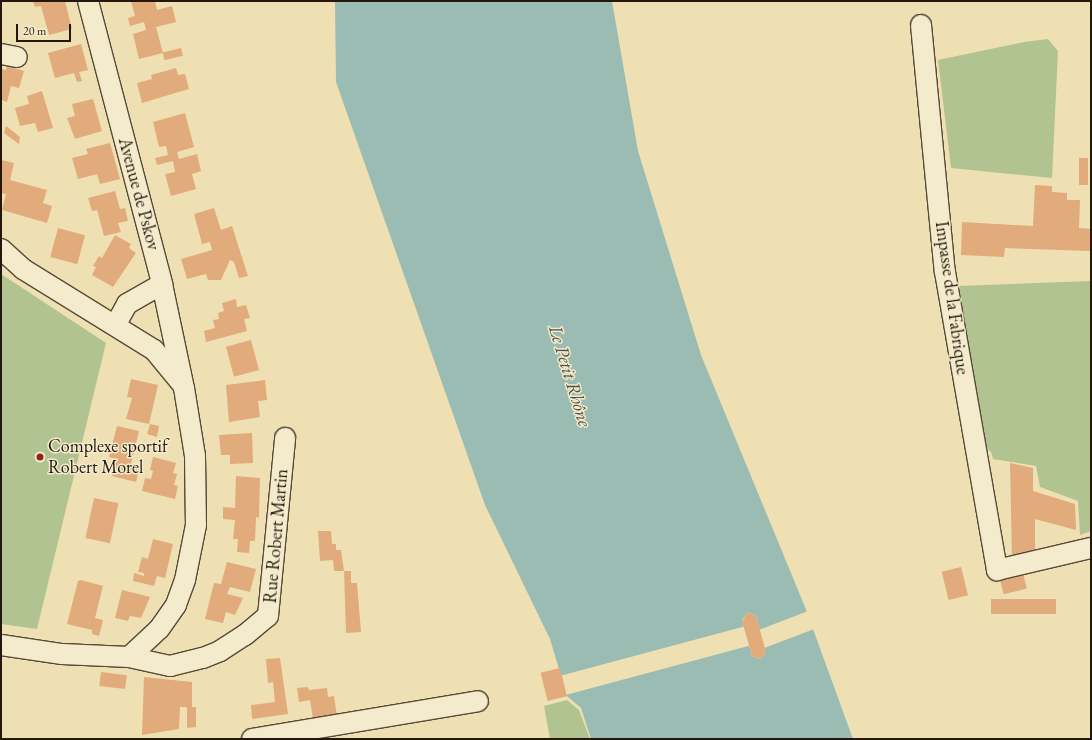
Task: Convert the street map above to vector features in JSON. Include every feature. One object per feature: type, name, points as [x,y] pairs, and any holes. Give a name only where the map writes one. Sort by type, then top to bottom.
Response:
[{"type":"street","name":"Avenue de Pskov","points":[[88,1],[162,284],[184,388],[195,456],[196,524],[191,559],[176,605],[159,629],[129,657]]},
{"type":"street","name":"Impasse de la Fabrique","points":[[921,25],[945,272],[997,570],[1091,548]]},
{"type":"street","name":"Avenue de Pskov","points":[[1,249],[23,269],[116,324],[154,350],[184,388]]},
{"type":"street","points":[[116,324],[127,304],[162,284]]},
{"type":"street","name":"Rue Robert Martin","points":[[1,645],[62,654],[129,657],[170,666],[203,658],[220,651],[245,635],[268,616],[285,438]]},
{"type":"street","points":[[252,739],[478,701]]},
{"type":"green space","points":[[1048,39],[1058,51],[1052,178],[951,168],[938,60],[1024,42]]},
{"type":"green space","name":"Complexe sportif Robert Morel","points":[[1,274],[106,343],[37,629],[1,624]]},
{"type":"green space","points":[[1091,281],[1091,531],[1080,535],[1078,501],[1040,487],[1036,466],[993,459],[991,452],[980,442],[959,286]]},
{"type":"green space","points":[[567,700],[579,710],[590,739],[550,739],[544,706]]},
{"type":"water","name":"Le Petit Rhône","points":[[335,1],[612,1],[638,151],[701,355],[805,607],[853,739],[591,739],[581,708],[567,696],[550,639],[485,505],[336,82]],"holes":[[[748,612],[756,616],[766,652],[760,659],[752,656],[742,620]]]},
{"type":"pier","points":[[808,611],[815,629],[764,648],[758,630]]},
{"type":"pier","points":[[746,626],[751,645],[565,695],[560,676]]},
{"type":"building","points":[[33,1],[65,1],[72,29],[49,35],[41,6],[35,7]]},
{"type":"building","points":[[131,1],[155,1],[157,10],[172,6],[176,22],[156,27],[163,53],[139,59],[133,34],[146,30],[144,22],[130,26],[128,18],[135,16]]},
{"type":"building","points":[[81,44],[88,70],[79,72],[82,81],[77,82],[74,73],[55,78],[48,53]]},
{"type":"building","points":[[181,48],[183,56],[164,60],[163,53]]},
{"type":"building","points":[[7,66],[24,71],[19,88],[11,86],[7,102],[1,100],[1,69],[6,70]]},
{"type":"building","points":[[176,68],[178,75],[185,74],[189,89],[142,103],[137,83],[152,79],[151,75]]},
{"type":"building","points":[[42,91],[53,128],[38,132],[35,123],[20,126],[15,108],[29,104],[27,96]]},
{"type":"building","points":[[93,99],[102,131],[75,139],[67,118],[75,116],[72,104]]},
{"type":"building","points":[[185,113],[194,147],[177,152],[179,159],[197,154],[201,171],[192,174],[196,189],[171,196],[165,174],[175,172],[173,161],[157,165],[155,158],[168,155],[166,146],[159,147],[153,122]]},
{"type":"building","points":[[6,126],[20,137],[19,144],[4,133]]},
{"type":"building","points":[[110,143],[120,179],[100,184],[97,174],[78,179],[72,158],[88,154],[86,149]]},
{"type":"building","points":[[1079,158],[1088,158],[1088,185],[1079,185]]},
{"type":"building","points":[[1,160],[14,163],[10,180],[47,190],[43,203],[52,206],[47,223],[2,210],[6,194],[1,193]]},
{"type":"building","points":[[1035,185],[1052,186],[1052,192],[1067,193],[1067,200],[1080,200],[1079,228],[1091,229],[1090,251],[1005,248],[1004,257],[961,255],[962,222],[1033,226]]},
{"type":"building","points":[[115,191],[120,209],[125,208],[128,221],[118,223],[121,232],[104,236],[97,210],[92,211],[88,198]]},
{"type":"building","points":[[214,208],[221,230],[232,226],[248,276],[239,278],[234,262],[230,260],[221,280],[208,280],[206,274],[187,279],[181,259],[212,250],[210,242],[202,244],[194,214]]},
{"type":"building","points":[[58,228],[85,235],[77,264],[50,257]]},
{"type":"building","points":[[115,235],[131,244],[129,248],[136,253],[113,287],[92,275],[96,267],[93,266],[99,256],[102,258]]},
{"type":"building","points":[[236,299],[237,307],[246,305],[250,318],[244,319],[247,331],[206,342],[204,331],[215,328],[213,320],[219,319],[218,313],[224,311],[222,303]]},
{"type":"building","points":[[251,340],[259,370],[234,377],[226,347]]},
{"type":"building","points":[[131,379],[158,385],[149,424],[126,419],[132,398],[127,397]]},
{"type":"building","points":[[265,380],[267,400],[258,401],[260,417],[229,422],[226,385]]},
{"type":"building","points":[[150,424],[159,426],[157,437],[147,434]]},
{"type":"building","points":[[117,426],[139,431],[131,464],[140,466],[136,482],[112,476],[116,459],[109,457]]},
{"type":"building","points":[[252,433],[253,463],[230,464],[230,455],[221,455],[219,435]]},
{"type":"building","points":[[153,457],[176,463],[173,473],[177,474],[174,485],[178,486],[175,499],[142,491],[145,478],[151,479],[153,471],[150,470]]},
{"type":"building","points":[[1010,463],[1033,468],[1033,491],[1075,504],[1076,530],[1035,519],[1035,552],[1012,559]]},
{"type":"building","points":[[236,476],[260,478],[259,518],[256,517],[255,541],[250,541],[249,553],[237,552],[238,539],[233,539],[235,520],[223,519],[223,507],[235,508]]},
{"type":"building","points":[[94,498],[118,503],[110,543],[85,538]]},
{"type":"building","points":[[318,531],[331,531],[332,544],[336,544],[336,550],[341,550],[344,571],[334,571],[333,560],[320,561]]},
{"type":"building","points":[[153,539],[173,544],[165,578],[157,576],[154,586],[133,581],[134,573],[144,576],[144,573],[138,572],[142,557],[148,559]]},
{"type":"building","points":[[227,562],[256,569],[250,592],[230,587],[227,594],[243,598],[235,615],[226,612],[223,623],[205,619],[214,583],[221,584]]},
{"type":"building","points":[[961,567],[968,595],[949,600],[942,572]]},
{"type":"building","points":[[344,571],[351,571],[351,583],[357,583],[361,632],[346,633]]},
{"type":"building","points":[[1023,573],[1027,589],[1004,594],[1000,579]]},
{"type":"building","points":[[81,580],[103,586],[95,618],[103,620],[99,636],[92,634],[92,630],[67,624],[78,581]]},
{"type":"building","points":[[122,590],[150,597],[141,618],[130,616],[128,621],[115,618]]},
{"type":"building","points":[[991,599],[1056,599],[1056,614],[991,614]]},
{"type":"building","points":[[748,612],[756,616],[766,652],[760,659],[752,656],[742,621]]},
{"type":"building","points":[[280,658],[288,714],[252,719],[251,705],[275,702],[273,682],[268,683],[266,659]]},
{"type":"building","points":[[560,668],[567,696],[548,701],[541,673]]},
{"type":"building","points":[[101,672],[127,675],[125,689],[99,686]]},
{"type":"building","points":[[144,677],[192,682],[192,707],[196,707],[196,727],[187,728],[187,707],[180,707],[179,729],[142,735]]},
{"type":"building","points":[[308,687],[309,690],[327,688],[328,697],[334,696],[337,716],[313,719],[310,700],[299,702],[297,688]]},
{"type":"place","name":"Complexe sportif Robert Morel","points":[[40,457]]}]
